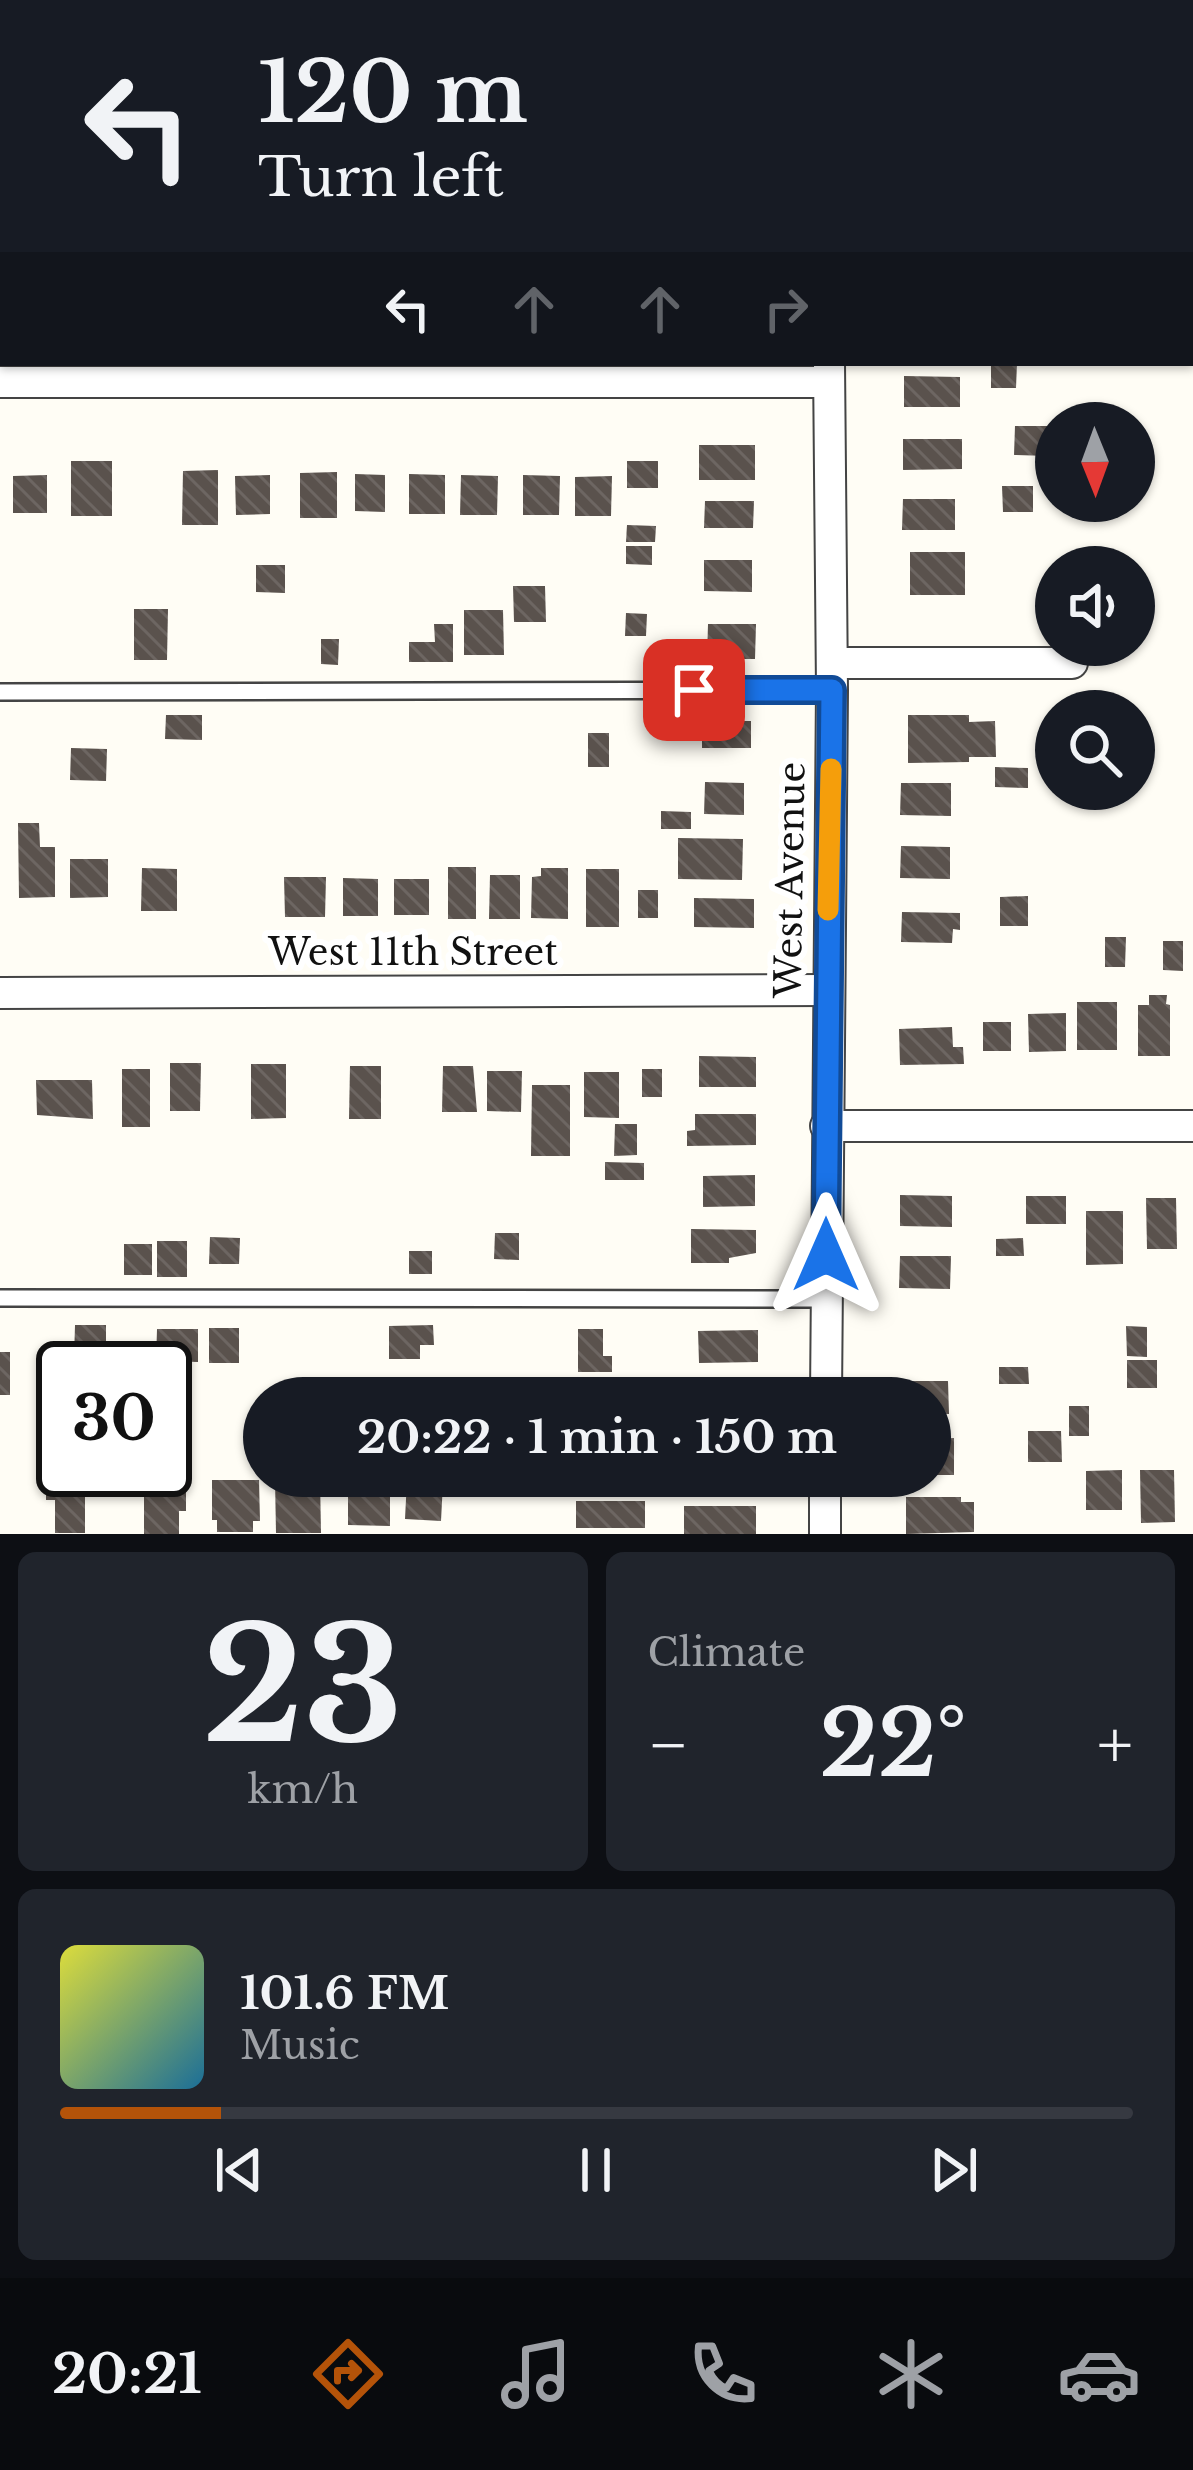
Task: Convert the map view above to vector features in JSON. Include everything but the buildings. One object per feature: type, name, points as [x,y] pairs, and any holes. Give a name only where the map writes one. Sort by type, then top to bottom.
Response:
[{"type":"street","points":[[0,382],[829,372]]},
{"type":"street","name":"West Avenue","points":[[826,1377],[832,677],[829,372]]},
{"type":"street","points":[[832,677],[1035,665]]},
{"type":"street","name":"West 11th Street","points":[[0,993],[827,990]]},
{"type":"street","points":[[826,1126],[1193,1126]]},
{"type":"street","points":[[824,1534],[825,1497]]},
{"type":"lane","points":[[0,692],[832,677]]},
{"type":"lane","points":[[0,1298],[827,1299]]},
{"type":"slow traffic","points":[[828,910],[831,769]]},
{"type":"route","points":[[694,690],[832,690],[826,1255]]}]
